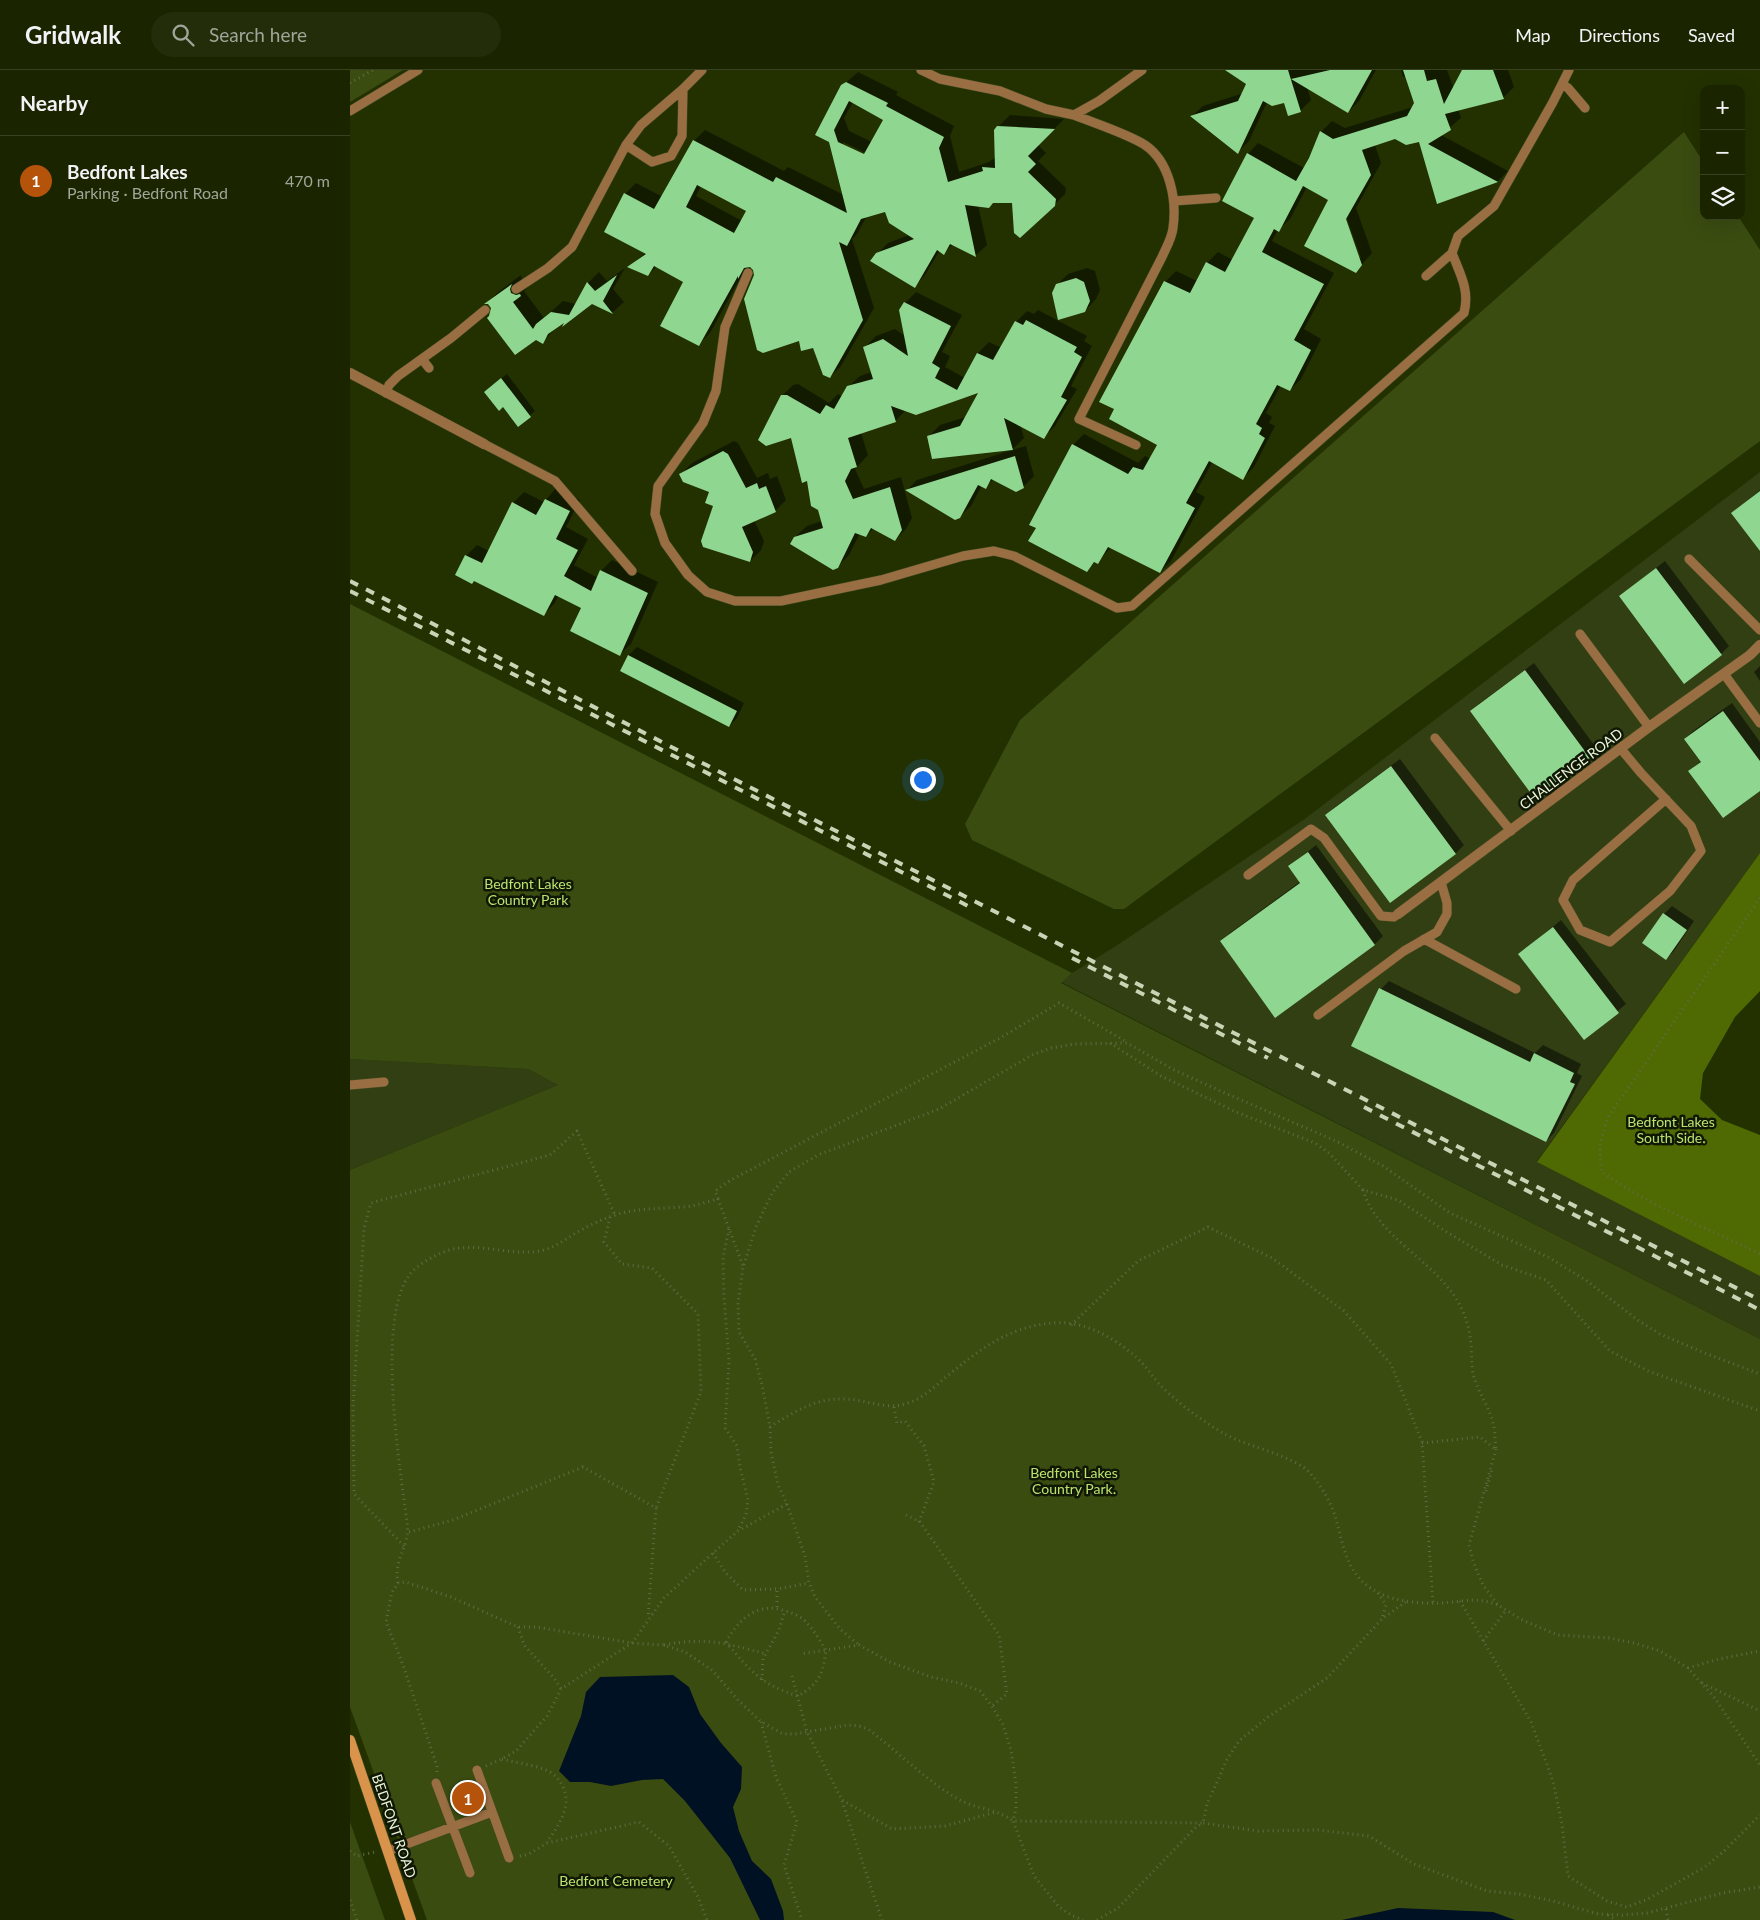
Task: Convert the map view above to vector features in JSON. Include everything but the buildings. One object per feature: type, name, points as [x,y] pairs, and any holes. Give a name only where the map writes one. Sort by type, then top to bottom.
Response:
[{"type":"street","points":[[350,373],[484,444]]},
{"type":"street","name":"CHALLENGE ROAD","points":[[1398,914],[1649,727],[1750,655],[1760,645]]},
{"type":"street","name":"BEDFONT ROAD","points":[[350,1740],[411,1920]]},
{"type":"lane","points":[[350,111],[418,70]]},
{"type":"lane","points":[[516,289],[548,268],[572,247],[626,146],[641,125],[702,70]]},
{"type":"lane","points":[[920,70],[940,79],[1000,91],[1046,109],[1074,115],[1144,145],[1159,159],[1168,178],[1174,201],[1173,230],[1162,257],[1079,418],[1136,445]]},
{"type":"lane","points":[[1074,115],[1099,101],[1142,70]]},
{"type":"lane","points":[[1426,276],[1452,252],[1458,236],[1494,206],[1569,70]]},
{"type":"lane","points":[[1562,84],[1568,88],[1585,108]]},
{"type":"lane","points":[[626,146],[652,162],[671,156],[682,136],[683,89]]},
{"type":"lane","points":[[1174,201],[1216,198]]},
{"type":"lane","points":[[748,273],[725,327],[716,390],[703,423],[658,486],[654,514],[665,543],[688,575],[707,592],[735,601],[781,601],[881,580],[963,556],[994,551],[1014,556],[1117,608],[1132,606],[1464,313],[1467,301],[1466,287],[1452,252]]},
{"type":"lane","points":[[386,393],[389,385],[485,310]]},
{"type":"lane","points":[[422,359],[429,368]]},
{"type":"lane","points":[[484,444],[555,481],[632,571]]},
{"type":"lane","points":[[1689,559],[1760,630]]},
{"type":"lane","points":[[1580,634],[1649,727]]},
{"type":"lane","points":[[1724,674],[1760,723]]},
{"type":"lane","points":[[1435,738],[1511,831]]},
{"type":"lane","points":[[1622,748],[1641,773],[1666,799],[1691,826],[1701,851],[1670,891],[1610,942],[1580,930],[1563,900],[1572,880],[1666,799]]},
{"type":"lane","points":[[1248,875],[1311,828],[1324,838],[1381,916],[1394,917],[1398,914]]},
{"type":"lane","points":[[1318,1015],[1404,950],[1437,932],[1447,914],[1441,882]]},
{"type":"lane","points":[[1424,939],[1516,989]]},
{"type":"lane","points":[[350,1085],[384,1082]]},
{"type":"lane","points":[[478,1770],[509,1858]]},
{"type":"lane","points":[[436,1783],[470,1873]]},
{"type":"lane","points":[[388,1851],[492,1812]]},
{"type":"path","points":[[350,82],[372,70]]},
{"type":"path","points":[[1760,898],[1608,1117],[1600,1144],[1601,1171],[1627,1190],[1760,1254]]},
{"type":"path","points":[[743,1267],[715,1191],[731,1180],[1000,1038],[1059,1002],[1172,1069],[1336,1140],[1383,1166],[1450,1213],[1548,1257],[1587,1281],[1639,1322],[1660,1334],[1760,1374]]},
{"type":"path","points":[[1110,1043],[1161,1076],[1236,1112],[1315,1144],[1329,1153],[1363,1190],[1367,1203],[1380,1222],[1451,1291],[1466,1320],[1477,1388],[1491,1416],[1495,1433],[1496,1450],[1490,1481],[1479,1510],[1496,1450]]},
{"type":"path","points":[[1083,1920],[1059,1907],[1034,1876],[1012,1821],[1016,1809],[1016,1784],[1011,1750],[1003,1725],[992,1706],[980,1692],[959,1683],[931,1677],[890,1662],[859,1645],[840,1629],[816,1597],[809,1583],[805,1556],[787,1504],[778,1485],[771,1452],[770,1427],[762,1385],[755,1359],[739,1332],[738,1303],[743,1267],[756,1227],[772,1193],[789,1172],[818,1155],[939,1109],[1032,1055],[1051,1048],[1075,1044],[1127,1043]]},
{"type":"path","points":[[405,1547],[354,1494],[354,1387],[364,1228],[371,1203],[550,1155],[577,1131],[615,1215]]},
{"type":"path","points":[[1363,1190],[1398,1200],[1502,1265],[1546,1280],[1610,1350],[1648,1371],[1760,1411]]},
{"type":"path","points":[[436,1783],[437,1766],[403,1665],[386,1622],[392,1592],[398,1583],[396,1572],[409,1532],[395,1427],[393,1336],[397,1301],[410,1274],[426,1260],[449,1250],[467,1247],[517,1252],[540,1251],[556,1246],[583,1229],[615,1215],[641,1208],[683,1207],[718,1199]]},
{"type":"path","points":[[610,1217],[604,1242],[622,1264],[652,1268],[698,1314],[701,1392],[656,1508],[648,1619]]},
{"type":"path","points":[[1071,1325],[1138,1261],[1208,1227],[1272,1258],[1344,1311],[1391,1364],[1422,1443],[1433,1602]]},
{"type":"path","points":[[729,1228],[723,1256],[728,1361],[725,1428],[737,1446],[748,1500],[746,1515],[738,1531]]},
{"type":"path","points":[[770,1427],[792,1413],[822,1400],[844,1399],[894,1407],[910,1403],[924,1395],[982,1348],[999,1338],[1025,1329],[1055,1323],[1083,1327],[1110,1336],[1138,1359],[1166,1390],[1214,1428],[1236,1440],[1291,1460],[1309,1472],[1324,1492],[1334,1515],[1346,1556],[1353,1572],[1376,1592],[1406,1601],[1433,1602],[1482,1599],[1498,1605],[1524,1621],[1558,1635],[1608,1638],[1634,1642],[1660,1651],[1688,1668],[1714,1697],[1760,1765]]},
{"type":"path","points":[[894,1407],[897,1423],[905,1421],[924,1446],[934,1482],[919,1522]]},
{"type":"path","points":[[1422,1443],[1480,1437],[1496,1450]]},
{"type":"path","points":[[1496,1450],[1469,1545],[1474,1564],[1483,1584],[1498,1605]]},
{"type":"path","points":[[409,1532],[453,1520],[583,1467],[656,1508]]},
{"type":"path","points":[[478,1770],[516,1751],[547,1716],[561,1689],[632,1642],[664,1598],[738,1531],[787,1504]]},
{"type":"path","points":[[906,1515],[919,1522],[999,1635],[1007,1694],[992,1706]]},
{"type":"path","points":[[713,1553],[725,1572],[743,1590],[777,1589],[809,1583]]},
{"type":"path","points":[[398,1583],[406,1582],[451,1597],[518,1627],[536,1627],[663,1645],[685,1652],[712,1670],[737,1699],[760,1721],[783,1734],[848,1725],[868,1729],[935,1784],[958,1800],[996,1812],[1012,1821],[1203,1823],[1258,1831],[1318,1830],[1369,1836],[1414,1864],[1487,1891],[1520,1894],[1598,1914],[1647,1914],[1723,1893],[1760,1887]]},
{"type":"path","points":[[777,1589],[777,1607]]},
{"type":"path","points":[[1376,1592],[1386,1606],[1382,1619]]},
{"type":"path","points":[[1203,1823],[1207,1804],[1214,1788],[1226,1761],[1239,1741],[1268,1717],[1327,1678],[1382,1619],[1406,1601]]},
{"type":"path","points":[[1460,1601],[1531,1722],[1553,1781],[1562,1824],[1568,1876],[1583,1887],[1607,1901],[1627,1907],[1648,1899],[1705,1867],[1760,1815]]},
{"type":"path","points":[[777,1607],[794,1613],[806,1622],[826,1650],[824,1666],[819,1679],[810,1690],[798,1696],[777,1690],[762,1680],[744,1664],[726,1642],[739,1624],[750,1614],[764,1608],[777,1607]]},
{"type":"path","points":[[762,1680],[763,1659],[779,1630],[785,1610]]},
{"type":"path","points":[[1484,1641],[1506,1610]]},
{"type":"path","points":[[518,1627],[524,1645],[554,1678],[561,1689]]},
{"type":"path","points":[[663,1645],[699,1640],[726,1642],[766,1654]]},
{"type":"path","points":[[800,1654],[859,1645]]},
{"type":"path","points":[[1688,1668],[1720,1658],[1760,1650]]},
{"type":"path","points":[[792,1676],[806,1732],[842,1800],[882,1920]]},
{"type":"path","points":[[1700,1682],[1760,1711]]},
{"type":"path","points":[[760,1721],[776,1778],[797,1822],[784,1865],[802,1920]]},
{"type":"path","points":[[502,1759],[549,1771],[559,1779],[566,1793],[565,1811],[560,1825],[547,1843]]},
{"type":"path","points":[[842,1800],[892,1829],[944,1826],[996,1812]]},
{"type":"path","points":[[509,1858],[529,1854],[547,1843],[639,1822],[669,1846],[698,1897],[707,1920]]},
{"type":"path","points":[[1097,1920],[1118,1908],[1196,1826],[1203,1823]]},
{"type":"path","points":[[350,1851],[357,1856],[376,1852]]},
{"type":"path","points":[[350,1900],[357,1920]]},
{"type":"path","points":[[1666,1909],[1668,1920]]},
{"type":"path","points":[[1607,1914],[1616,1920]]},
{"type":"shaded area","points":[[1760,472],[1760,853],[1537,1161],[1760,1276],[1760,1339],[1061,982],[1306,818]]},
{"type":"shaded area","points":[[350,1059],[528,1069],[558,1085],[350,1170]]},
{"type":"green space","points":[[350,70],[403,70],[350,102]]},
{"type":"green space","points":[[1684,132],[1700,157],[1700,220],[1741,220],[1760,250],[1760,441],[1124,909],[1114,909],[972,840],[965,824],[1020,720]]},
{"type":"green space","name":"Bedfont Lakes Country Park.","points":[[350,604],[1072,973],[1061,983],[1760,1339],[1760,1920],[427,1920],[350,1707],[350,1170],[558,1085],[528,1069],[350,1059]]},
{"type":"green space","name":"Bedfont Lakes South Side.","points":[[1760,853],[1760,991],[1735,1017],[1703,1073],[1700,1099],[1722,1120],[1760,1135],[1760,1276],[1537,1162]]},
{"type":"green space","points":[[350,1822],[385,1920],[350,1920]]},
{"type":"water","points":[[673,1675],[689,1687],[700,1714],[721,1743],[742,1767],[741,1789],[733,1807],[739,1831],[752,1861],[771,1879],[783,1911],[784,1920],[760,1920],[730,1858],[685,1801],[663,1779],[642,1780],[611,1786],[590,1782],[570,1782],[559,1771],[581,1716],[586,1692],[600,1677]]},
{"type":"water","points":[[1398,1908],[1493,1912],[1515,1920],[1342,1920]]},
{"type":"railway","points":[[350,581],[718,771],[1760,1300]]},
{"type":"railway","points":[[350,591],[972,908]]},
{"type":"railway","points":[[1072,958],[1268,1058]]},
{"type":"railway","points":[[1364,1107],[1760,1310]]},
{"type":"place","name":"Bedfont Lakes","points":[[468,1798]]},
{"type":"park label","name":"Bedfont Lakes Country Park","points":[[528,892]]},
{"type":"park label","name":"Bedfont Cemetery","points":[[616,1881]]}]
